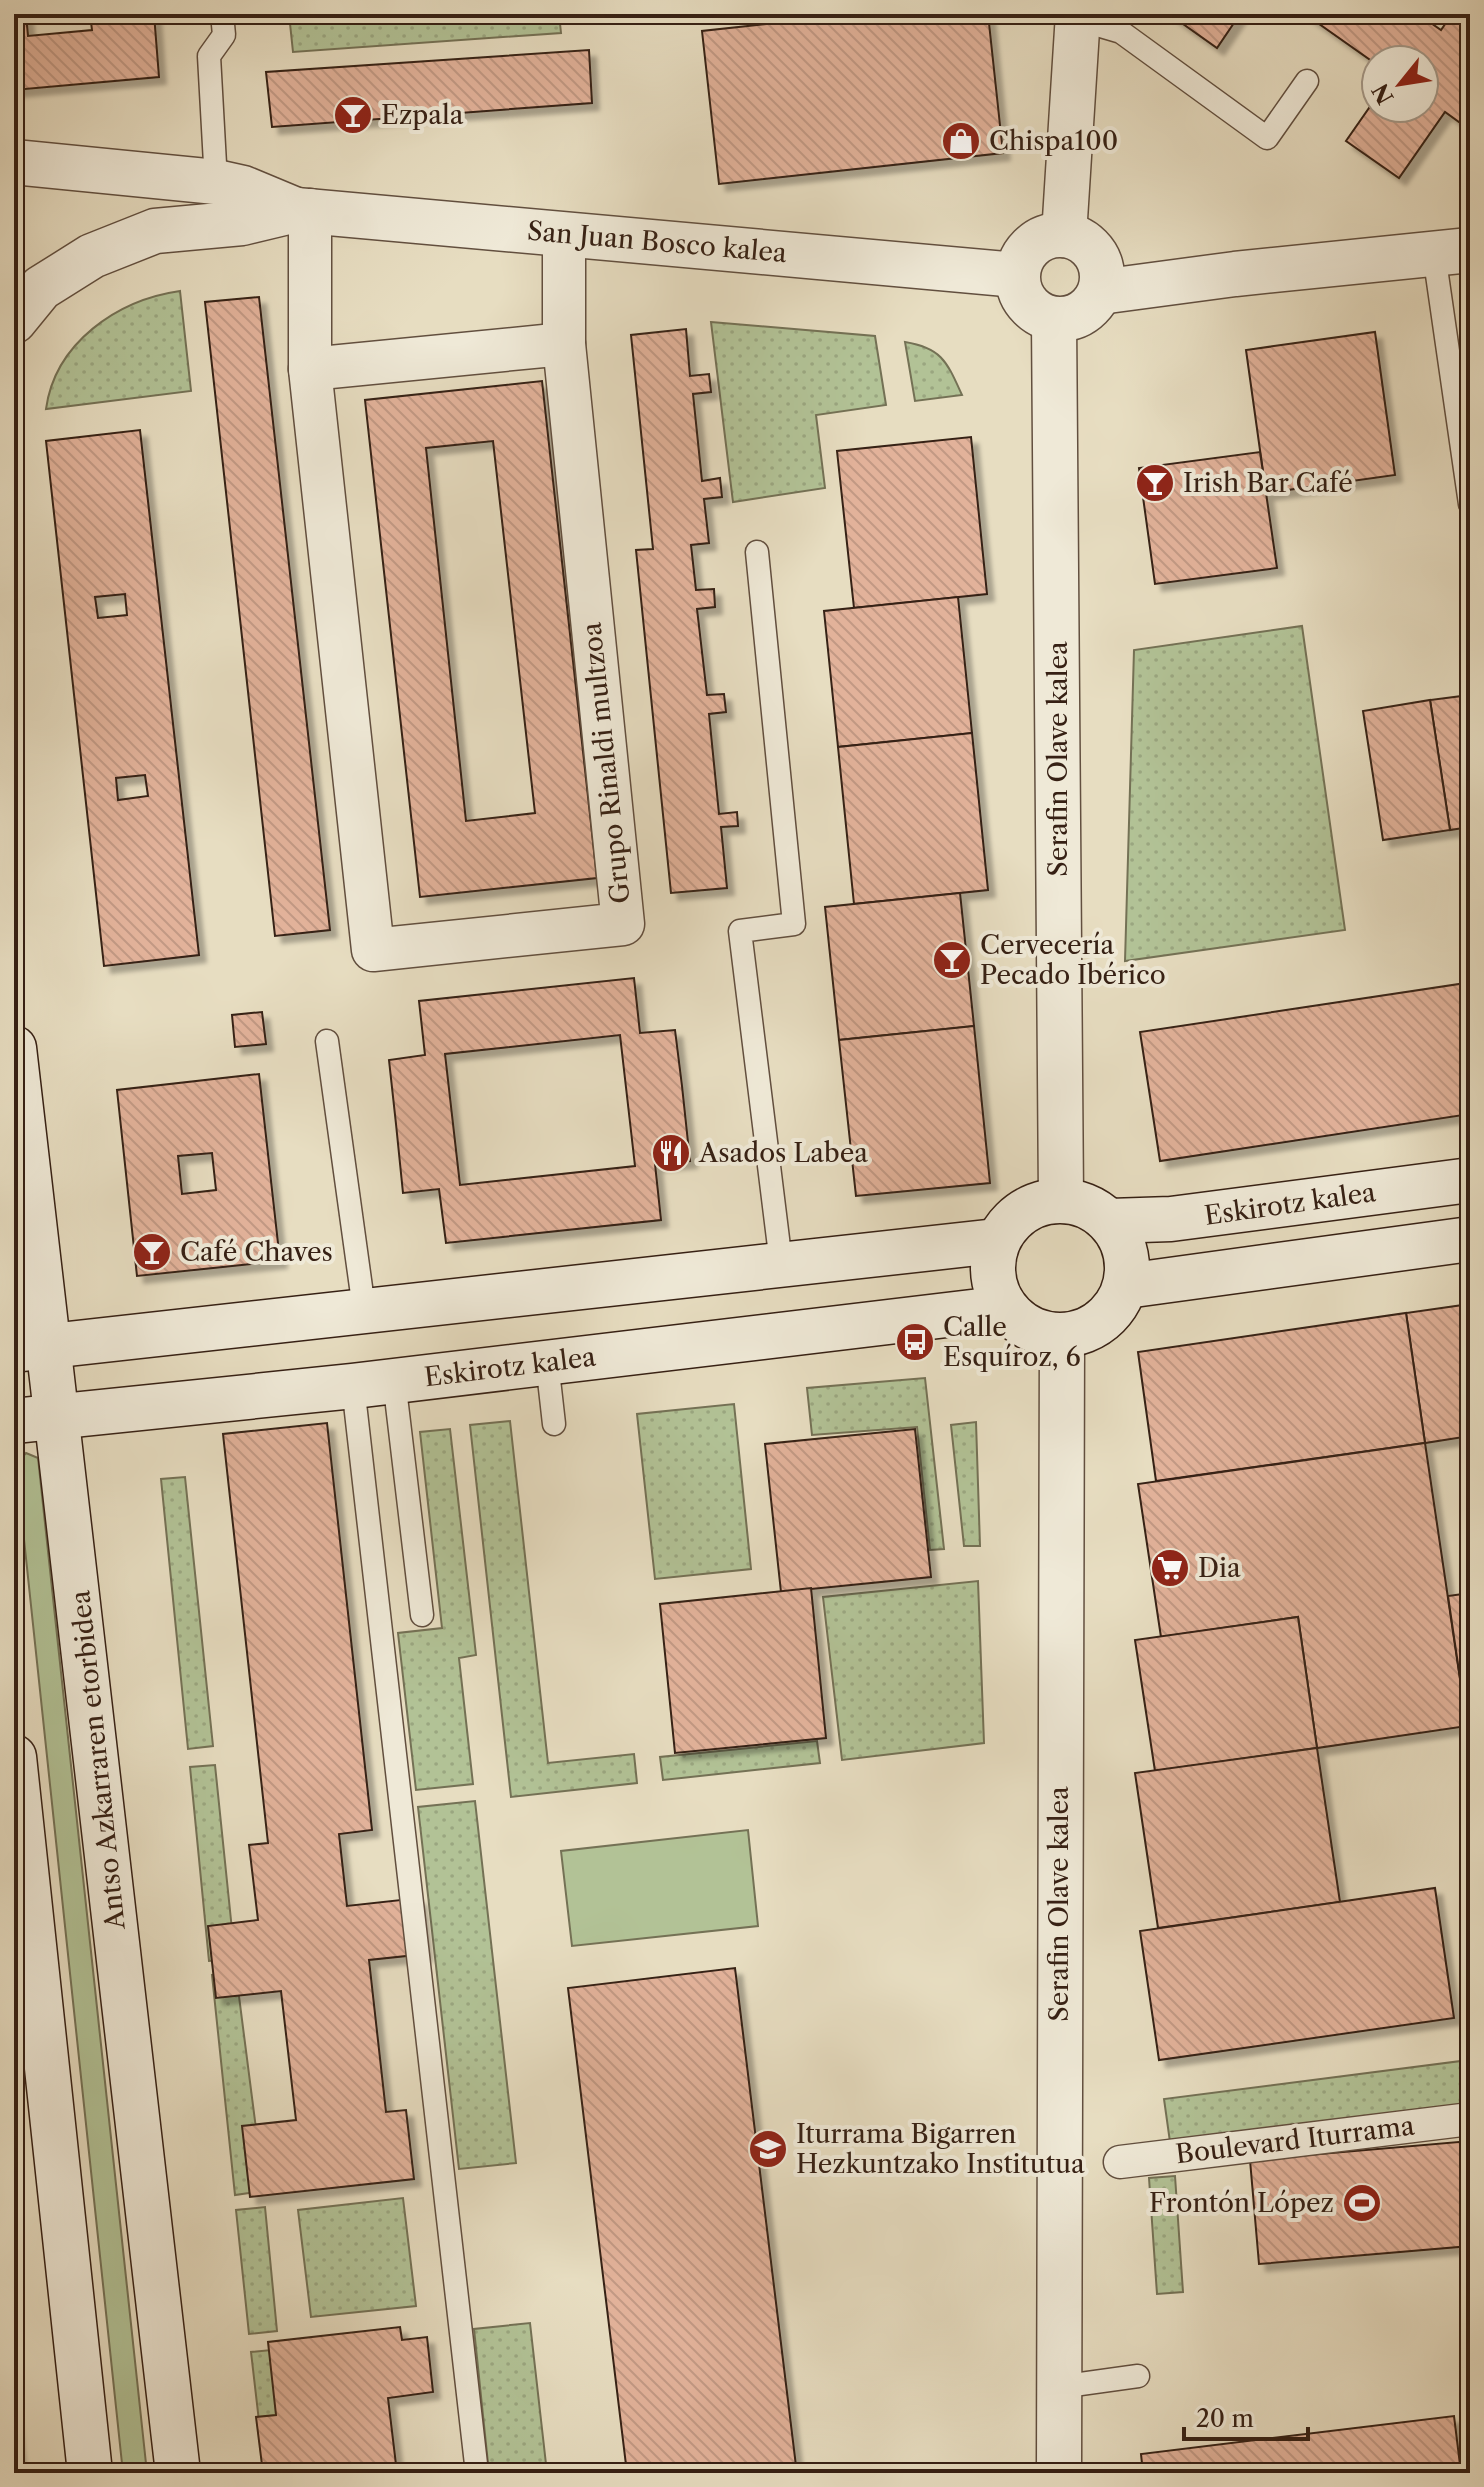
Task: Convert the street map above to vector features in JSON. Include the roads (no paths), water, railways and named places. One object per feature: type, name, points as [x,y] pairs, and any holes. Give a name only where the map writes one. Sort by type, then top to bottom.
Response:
[{"type":"main road","points":[[1064,235],[1078,17]]},
{"type":"main road","name":"San Juan Bosco kalea","points":[[14,162],[216,182],[243,188],[303,210],[1017,275]]},
{"type":"main road","name":"San Juan Bosco kalea","points":[[14,321],[41,288],[92,256],[155,231],[242,223],[303,210]]},
{"type":"main road","points":[[1064,235],[1082,241],[1097,254],[1103,272],[1100,292],[1090,308],[1074,318],[1054,320],[1035,312],[1028,304],[1021,295],[1017,275],[1025,253],[1042,238],[1064,235]]},
{"type":"main road","points":[[1100,292],[1452,252]]},
{"type":"main road","name":"Serafin Olave kalea","points":[[1054,320],[1061,1199]]},
{"type":"main road","name":"Antso Azkarraren etorbidea","points":[[14,1048],[32,1348],[59,1418],[178,2473]]},
{"type":"main road","name":"Eskirotz kalea","points":[[1110,1221],[1171,1219],[1470,1180]]},
{"type":"main road","points":[[1061,1199],[1087,1205],[1110,1221],[1126,1251],[1126,1286],[1112,1312],[1089,1329],[1062,1336],[1030,1329],[1005,1308],[992,1276],[996,1241],[1022,1210],[1061,1199]]},
{"type":"main road","points":[[1126,1286],[1470,1239]]},
{"type":"main road","points":[[32,1348],[996,1241]]},
{"type":"main road","name":"Eskirotz kalea","points":[[14,1421],[374,1383],[1005,1308]]},
{"type":"main road","name":"Serafin Olave kalea","points":[[1059,2473],[1062,1336]]},
{"type":"main road","points":[[14,1757],[90,2473]]},
{"type":"street","name":"Grupo Rinaldi multzoa","points":[[303,210],[310,369],[373,950],[623,924],[564,344],[564,235]]},
{"type":"street","points":[[310,369],[564,344]]},
{"type":"street","name":"Boulevard Iturrama","points":[[1120,2162],[1470,2119]]},
{"type":"lane","points":[[216,182],[209,56],[224,35],[222,14]]},
{"type":"lane","points":[[1078,17],[1121,32],[1267,138],[1307,81]]},
{"type":"lane","points":[[1452,252],[1470,504]]},
{"type":"lane","points":[[757,552],[794,924],[740,931],[781,1263]]},
{"type":"lane","points":[[327,1041],[364,1309]]},
{"type":"lane","points":[[547,1362],[554,1424]]},
{"type":"lane","points":[[374,1383],[422,1615]]},
{"type":"lane","points":[[374,1383],[477,2473]]},
{"type":"lane","points":[[1059,2387],[1138,2376]]},
{"type":"place","name":"Ezpala","points":[[353,115]]},
{"type":"place","name":"Chispa100","points":[[961,141]]},
{"type":"place","name":"Irish Bar Café","points":[[1155,483]]},
{"type":"place","name":"Cervecería Pecado Ibérico","points":[[952,960]]},
{"type":"place","name":"Asados Labea","points":[[671,1153]]},
{"type":"place","name":"Café Chaves","points":[[152,1252]]},
{"type":"place","name":"Calle Esquíroz, 6","points":[[915,1342]]},
{"type":"place","name":"Dia","points":[[1170,1568]]},
{"type":"place","name":"Iturrama Bigarren Hezkuntzako Institutua","points":[[768,2149]]},
{"type":"place","name":"Frontón López","points":[[1362,2203]]}]
